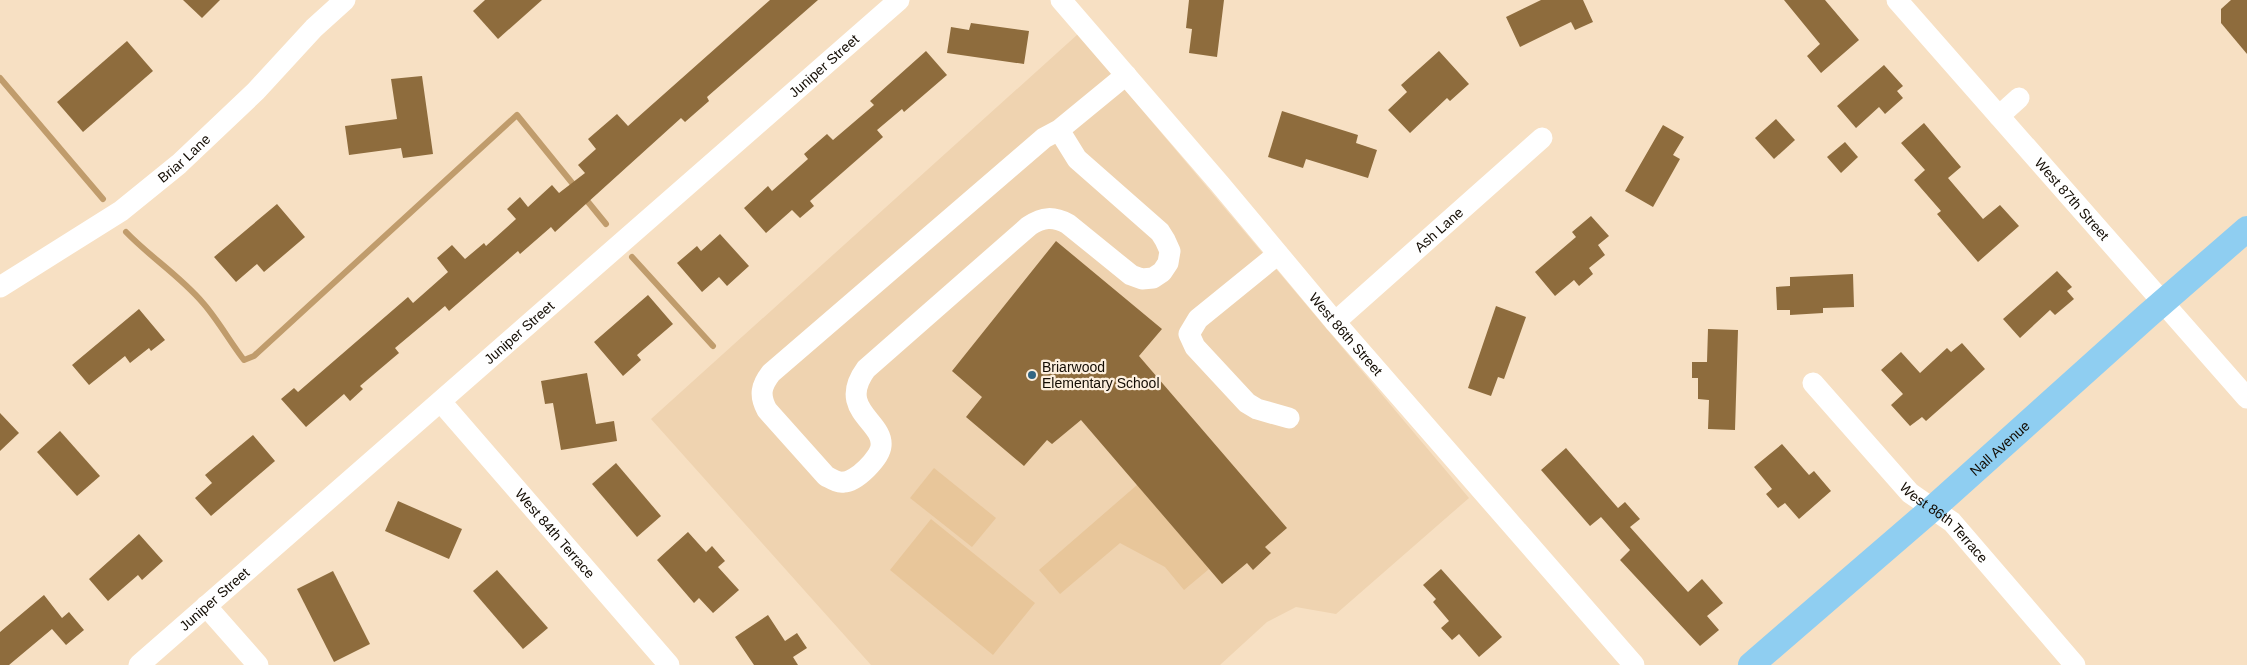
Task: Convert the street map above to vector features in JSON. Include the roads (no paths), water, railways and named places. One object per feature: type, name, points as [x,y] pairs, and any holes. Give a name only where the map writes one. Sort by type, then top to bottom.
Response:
[{"type":"main road","name":"Nall Avenue","points":[[1751,665],[1932,509],[2247,229]]},
{"type":"street","name":"Briar Lane","points":[[0,287],[121,211],[179,164],[256,91],[314,28],[345,0]]},
{"type":"street","name":"Juniper Street","points":[[138,665],[441,402],[898,0]]},
{"type":"street","name":"West 86th Street","points":[[1061,0],[1335,322],[1634,665]]},
{"type":"street","name":"West 87th Street","points":[[1897,0],[2247,398]]},
{"type":"street","points":[[1059,130],[1077,159],[1160,232],[1170,251],[1168,263],[1162,272],[1153,278],[1142,279],[1131,274],[1068,224],[1058,219],[1038,220],[861,375],[858,383],[857,402],[882,444],[875,461],[855,478],[845,482],[835,481],[826,476],[766,410],[761,390],[771,373],[1044,138],[1059,130],[1126,75]]},
{"type":"street","points":[[1999,116],[2019,98]]},
{"type":"street","name":"Ash Lane","points":[[1335,322],[1542,138]]},
{"type":"street","points":[[1278,254],[1198,319],[1189,334],[1195,347],[1247,403],[1257,409],[1288,418]]},
{"type":"street","name":"West 86th Terrace","points":[[1813,383],[1910,493],[1952,522],[2075,665]]},
{"type":"street","name":"West 84th Terrace","points":[[441,402],[669,665]]},
{"type":"street","points":[[206,606],[258,665]]},
{"type":"waterway","points":[[0,78],[103,199]]},
{"type":"waterway","points":[[126,232],[194,293],[214,317],[244,360],[254,356],[517,115],[577,189]]},
{"type":"waterway","points":[[584,197],[606,224]]},
{"type":"waterway","points":[[632,257],[713,346]]},
{"type":"place","name":"Briarwood Elementary School","points":[[1032,375]]}]
